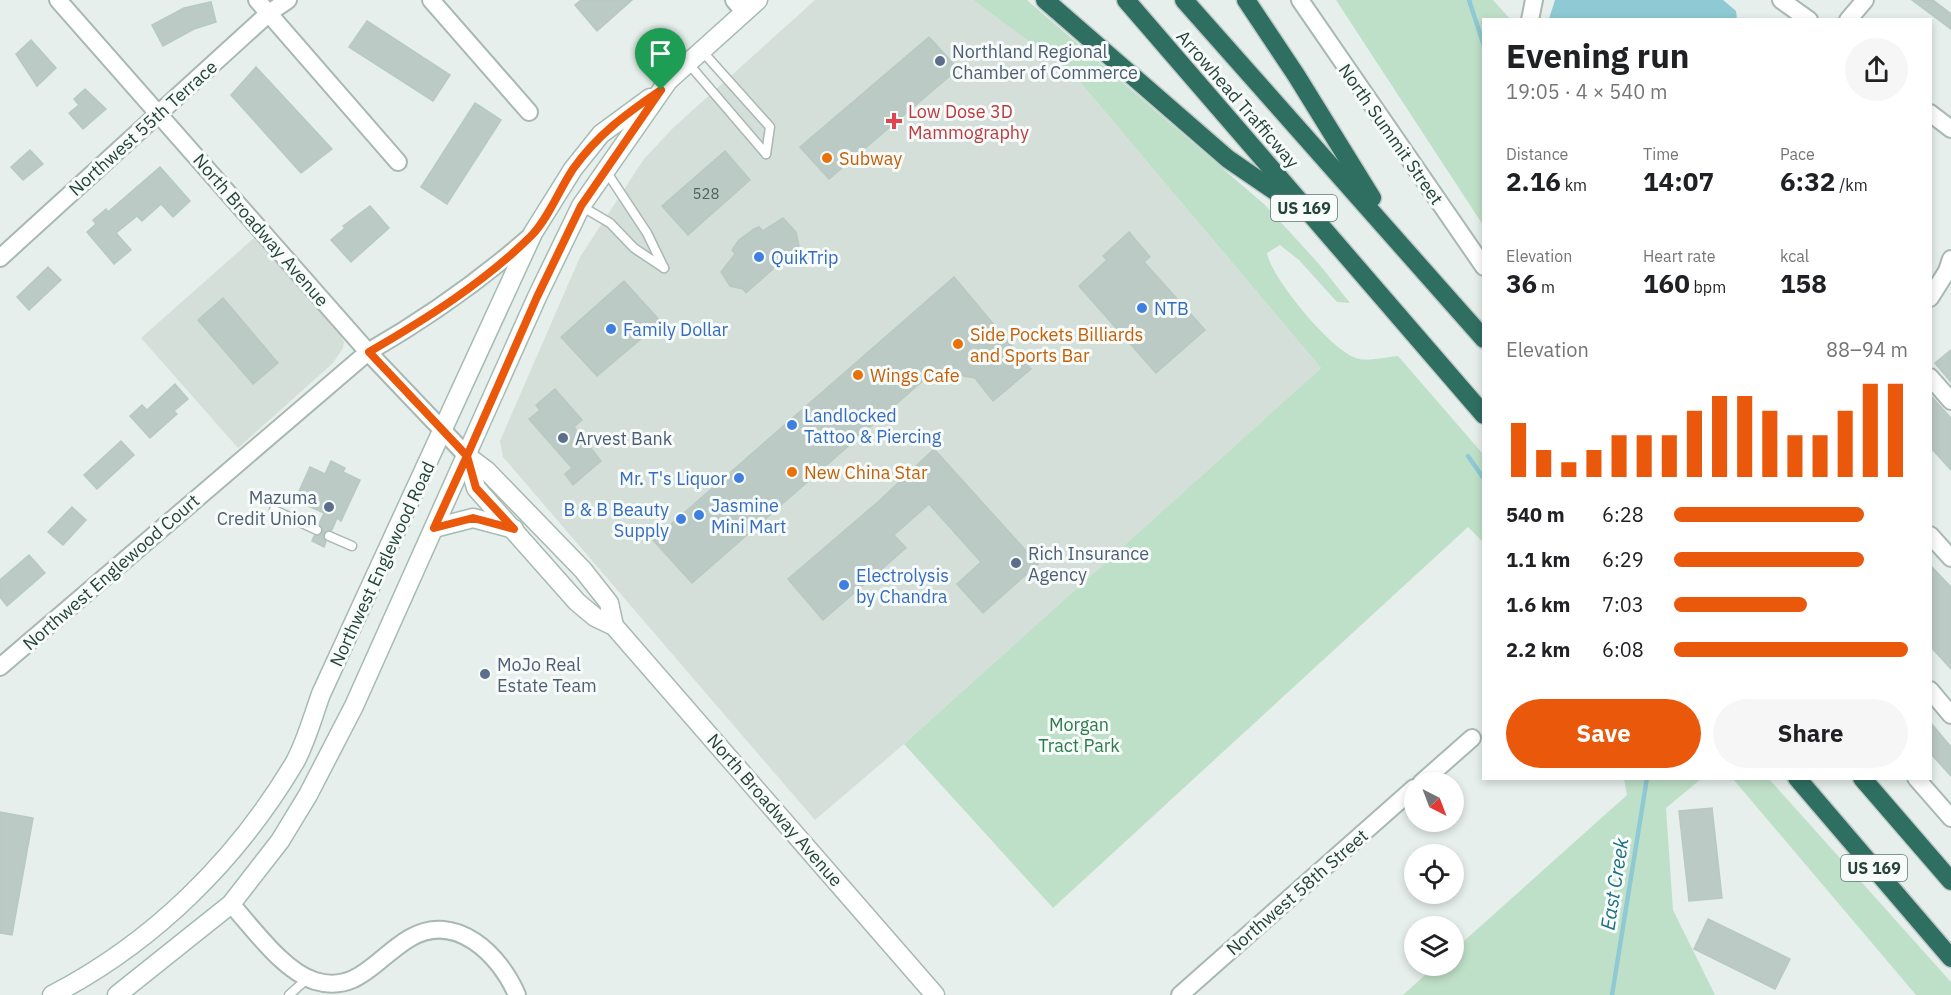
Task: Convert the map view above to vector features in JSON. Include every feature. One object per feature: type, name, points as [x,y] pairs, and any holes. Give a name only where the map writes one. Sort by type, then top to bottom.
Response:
[{"type":"highway","points":[[1045,0],[1228,159],[1312,217]]},
{"type":"highway","name":"Arrowhead Trafficway","points":[[1126,0],[1482,414]]},
{"type":"highway","name":"Arrowhead Trafficway","points":[[1184,0],[1482,337]]},
{"type":"highway","points":[[1246,0],[1296,75],[1396,238]]},
{"type":"highway","name":"US 169","points":[[1799,780],[1951,958]]},
{"type":"highway","name":"US 169","points":[[1864,780],[1951,881]]},
{"type":"main road","name":"Northwest Englewood Road","points":[[52,995],[77,982],[131,946],[176,910],[247,834],[296,760],[321,694],[533,233],[573,169],[601,134],[661,90],[746,4]]},
{"type":"main road","name":"Northwest Englewood Road","points":[[117,995],[231,904],[280,841],[308,795],[354,706],[537,297],[581,206],[661,90]]},
{"type":"main road","name":"North Broadway Avenue","points":[[467,456],[476,488],[577,603],[595,617],[614,626],[935,995]]},
{"type":"main road","name":"North Broadway Avenue","points":[[467,456],[488,471],[583,570],[609,603],[614,626]]},
{"type":"main road","points":[[434,528],[473,518],[514,529]]},
{"type":"street","name":"North Broadway Avenue","points":[[58,0],[369,352],[467,456]]},
{"type":"street","points":[[257,0],[398,162]]},
{"type":"street","name":"Northwest 55th Terrace","points":[[0,258],[268,13],[288,0]]},
{"type":"street","points":[[431,0],[529,112]]},
{"type":"street","name":"North Summit Street","points":[[1300,0],[1482,264]]},
{"type":"street","points":[[1530,18],[1534,0]]},
{"type":"street","points":[[1781,0],[1806,18]]},
{"type":"street","points":[[1850,18],[1865,0]]},
{"type":"street","points":[[1932,115],[1951,129]]},
{"type":"street","name":"Northwest Englewood Court","points":[[0,667],[369,352],[421,321],[464,290],[533,233]]},
{"type":"street","points":[[1932,295],[1942,280],[1951,259]]},
{"type":"street","points":[[1932,378],[1951,401]]},
{"type":"street","points":[[1932,537],[1951,558]]},
{"type":"street","points":[[1932,692],[1951,715]]},
{"type":"street","points":[[1433,772],[1472,738]]},
{"type":"street","points":[[1918,780],[1951,818]]},
{"type":"street","name":"Northwest 58th Street","points":[[1180,995],[1404,797]]},
{"type":"street","points":[[231,904],[290,968],[308,978],[344,983],[359,978],[410,938],[423,932],[441,930],[471,938],[484,948],[508,976],[517,995]]},
{"type":"lane","points":[[688,63],[766,154],[770,127],[702,51]]},
{"type":"lane","points":[[581,206],[610,223],[634,248],[664,268],[646,233],[605,169]]},
{"type":"lane","points":[[274,510],[317,530]]},
{"type":"lane","points":[[329,536],[352,546]]},
{"type":"lane","points":[[289,995],[308,978]]},
{"type":"shaded area","points":[[815,0],[973,0],[1074,75],[1321,368],[904,744],[815,820],[503,457],[500,441],[580,257],[644,159],[673,128]]},
{"type":"shaded area","points":[[254,238],[341,335],[344,342],[343,348],[333,363],[238,448],[141,338]]},
{"type":"green space","name":"Morgan Tract Park","points":[[973,0],[1027,0],[1265,205],[1319,264],[1350,303],[1337,302],[1299,260],[1280,245],[1267,253],[1279,279],[1318,328],[1345,352],[1356,358],[1398,356],[1482,453],[1482,541],[1468,527],[1053,908],[904,744],[1321,368],[1074,75]]},
{"type":"green space","points":[[1336,0],[1493,0],[1509,18],[1482,18],[1482,223]]},
{"type":"green space","points":[[1624,780],[1700,780],[1666,808],[1673,910],[1715,995],[1403,995],[1424,976],[1464,976],[1464,941],[1627,795]]},
{"type":"green space","points":[[1734,780],[1770,780],[1951,982],[1951,995],[1916,995]]},
{"type":"water","points":[[1555,0],[1723,0],[1736,11],[1737,18],[1549,18]]},
{"type":"building","points":[[581,0],[632,0],[597,31],[575,5]]},
{"type":"building","points":[[1912,0],[1933,0],[1951,14],[1951,29]]},
{"type":"building","points":[[211,2],[216,22],[194,29],[163,46],[152,25],[184,8]]},
{"type":"building","points":[[367,21],[450,75],[433,101],[349,47]]},
{"type":"building","points":[[929,37],[958,69],[829,179],[800,147]]},
{"type":"building","points":[[31,40],[56,68],[37,86],[16,54]]},
{"type":"building","points":[[256,67],[332,149],[301,173],[231,95]]},
{"type":"building","points":[[85,89],[106,109],[83,129],[69,113],[79,105],[74,99]]},
{"type":"building","points":[[475,103],[501,120],[447,204],[421,187]]},
{"type":"building","points":[[30,150],[43,164],[23,180],[11,167]]},
{"type":"building","points":[[725,151],[750,180],[688,235],[662,206]]},
{"type":"building","points":[[160,167],[190,201],[173,217],[161,204],[142,221],[137,216],[116,233],[131,250],[114,264],[87,232],[96,224],[93,220],[106,209],[108,212]]},
{"type":"building","points":[[370,206],[389,228],[351,262],[331,240],[345,228],[343,226]]},
{"type":"building","name":"QuikTrip","points":[[783,218],[796,232],[799,246],[746,293],[743,289],[730,286],[721,272],[735,254],[732,250],[739,240],[754,229],[759,227],[763,231]]},
{"type":"building","name":"NTB","points":[[1129,232],[1150,257],[1144,262],[1205,330],[1156,373],[1079,286],[1107,260],[1103,256]]},
{"type":"building","points":[[48,267],[61,280],[29,310],[17,297]]},
{"type":"building","points":[[954,277],[1031,369],[993,401],[975,378],[934,371],[692,583],[653,540]]},
{"type":"building","name":"Family Dollar","points":[[624,281],[661,322],[597,376],[561,337]]},
{"type":"building","points":[[223,298],[278,363],[253,384],[198,320]]},
{"type":"building","points":[[1951,350],[1951,382],[1935,363]]},
{"type":"building","points":[[175,384],[188,399],[174,411],[177,414],[150,438],[130,416],[142,405],[147,410]]},
{"type":"building","name":"Arvest Bank","points":[[555,389],[582,420],[574,427],[601,461],[573,485],[565,474],[572,468],[529,419],[540,410],[536,405]]},
{"type":"building","points":[[1932,397],[1951,418],[1951,470],[1932,449]]},
{"type":"building","points":[[121,441],[134,455],[97,489],[84,475]]},
{"type":"building","points":[[934,449],[1038,564],[983,613],[957,584],[981,562],[929,504],[894,535],[906,548],[823,620],[788,579],[879,501]]},
{"type":"building","name":"Mazuma Credit Union","points":[[331,461],[345,468],[343,472],[360,480],[341,521],[337,518],[332,530],[323,533],[326,542],[324,547],[312,541],[314,536],[323,532],[319,524],[324,513],[295,500],[310,467],[325,474]]},
{"type":"building","points":[[72,507],[86,520],[63,545],[48,532]]},
{"type":"building","points":[[29,555],[45,573],[7,606],[0,597],[0,580]]},
{"type":"building","points":[[1932,567],[1951,587],[1951,669],[1932,648]]},
{"type":"building","points":[[1932,724],[1951,747],[1951,776],[1932,755]]},
{"type":"building","points":[[1712,808],[1722,898],[1689,901],[1679,811]]},
{"type":"building","points":[[0,812],[33,818],[12,935],[0,933]]},
{"type":"building","points":[[1708,919],[1790,959],[1775,989],[1694,949]]},
{"type":"waterway","name":"East Creek","points":[[1469,0],[1482,40]]},
{"type":"waterway","name":"East Creek","points":[[1468,456],[1482,476]]},
{"type":"waterway","name":"East Creek","points":[[1612,995],[1647,780]]},
{"type":"place","name":"Northland Regional Chamber of Commerce","points":[[940,61]]},
{"type":"place","name":"Low Dose 3D Mammography","points":[[894,121]]},
{"type":"place","name":"Subway","points":[[827,158]]},
{"type":"place","name":"QuikTrip","points":[[759,257]]},
{"type":"place","name":"NTB","points":[[1142,308]]},
{"type":"place","name":"Family Dollar","points":[[611,329]]},
{"type":"place","name":"Side Pockets Billiards and Sports Bar","points":[[958,344]]},
{"type":"place","name":"Wings Cafe","points":[[858,375]]},
{"type":"place","name":"Landlocked Tattoo & Piercing","points":[[792,425]]},
{"type":"place","name":"Arvest Bank","points":[[563,438]]},
{"type":"place","name":"New China Star","points":[[792,472]]},
{"type":"place","name":"Mr. T's Liquor","points":[[739,478]]},
{"type":"place","name":"Mazuma Credit Union","points":[[329,507]]},
{"type":"place","name":"Jasmine Mini Mart","points":[[699,515]]},
{"type":"place","name":"B & B Beauty Supply","points":[[681,519]]},
{"type":"place","name":"Rich Insurance Agency","points":[[1016,563]]},
{"type":"place","name":"Electrolysis by Chandra","points":[[844,585]]},
{"type":"place","name":"MoJo Real Estate Team","points":[[485,674]]},
{"type":"route","points":[[661,90],[581,206],[537,297],[467,456],[476,488],[514,529],[492,521],[473,518],[454,521],[434,528],[467,456],[369,352],[421,321],[490,271],[533,233],[573,169],[601,134],[661,90]]}]
